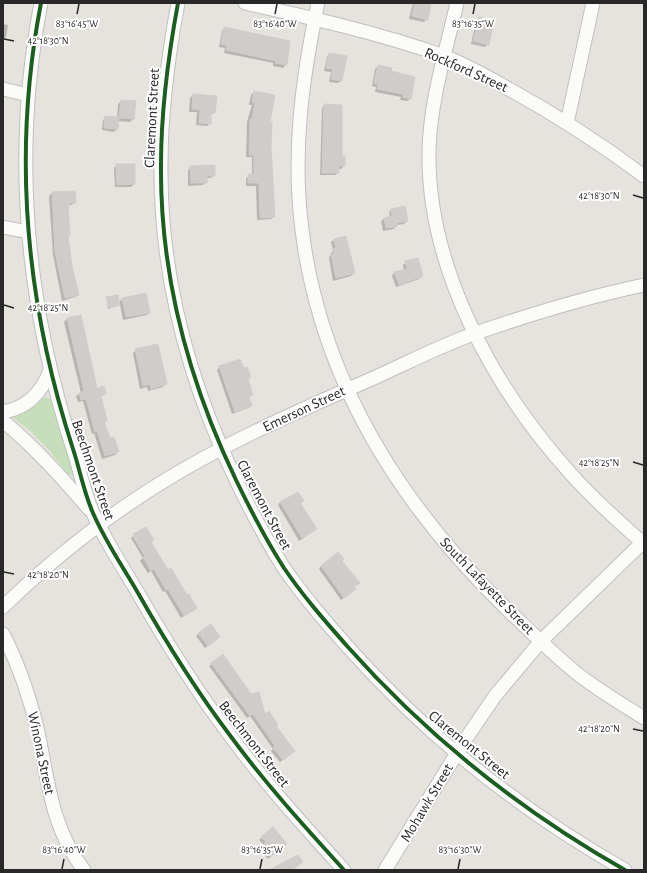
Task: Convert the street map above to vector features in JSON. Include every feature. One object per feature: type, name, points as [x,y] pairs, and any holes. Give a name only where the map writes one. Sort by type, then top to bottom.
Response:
[{"type":"street","name":"Beechmont Street","points":[[41,3],[28,95],[25,165],[28,232],[36,297],[50,370],[92,512],[172,652],[228,733],[292,813],[344,870]]},
{"type":"street","name":"Claremont Street","points":[[178,3],[167,63],[162,112],[160,166],[164,232],[171,283],[184,343],[200,398],[221,448],[263,533],[304,596],[385,687],[456,754],[583,846],[625,870]]},
{"type":"street","name":"Rockford Street","points":[[244,3],[385,37],[445,57],[491,79],[567,123],[644,176]]},
{"type":"street","name":"South Lafayette Street","points":[[318,3],[305,69],[297,151],[302,230],[316,297],[330,346],[348,388],[375,445],[403,489],[426,521],[477,580],[541,641],[590,683],[644,718]]},
{"type":"street","points":[[457,3],[431,122],[429,151],[430,182],[434,216],[454,286],[475,334],[499,379],[547,446],[589,494],[643,543]]},
{"type":"street","points":[[567,123],[593,3]]},
{"type":"street","points":[[3,89],[28,95]]},
{"type":"street","points":[[3,227],[28,232]]},
{"type":"street","name":"Emerson Street","points":[[3,606],[99,525],[134,500],[221,448],[348,388],[475,334],[560,306],[644,285]]},
{"type":"street","points":[[3,412],[12,410],[29,402],[42,388],[50,370]]},
{"type":"street","points":[[3,421],[20,435],[49,464],[92,512]]},
{"type":"street","name":"Mohawk Street","points":[[385,870],[456,754],[495,696],[541,641],[643,543]]},
{"type":"street","name":"Winona Street","points":[[3,634],[28,696],[38,731],[57,823],[65,841],[84,870]]},
{"type":"green space","points":[[45,397],[50,399],[53,405],[75,469],[73,476],[67,473],[48,449],[28,429],[12,417],[35,406]]},
{"type":"building","points":[[415,3],[431,3],[428,20],[412,16]]},
{"type":"building","points":[[479,17],[494,21],[489,45],[473,41]]},
{"type":"building","points":[[224,27],[290,41],[287,65],[275,63],[276,61],[226,50],[227,45],[221,44]]},
{"type":"building","points":[[329,53],[347,56],[342,81],[331,79],[333,69],[326,68]]},
{"type":"building","points":[[378,65],[392,68],[391,71],[415,77],[411,99],[403,97],[403,94],[377,89],[378,84],[374,83]]},
{"type":"building","points":[[254,91],[275,95],[270,122],[272,122],[271,146],[275,217],[260,218],[259,183],[248,183],[248,174],[254,174],[254,155],[249,155],[250,119],[252,119],[255,103],[252,102]]},
{"type":"building","points":[[193,94],[217,96],[215,113],[211,113],[211,124],[199,123],[200,110],[192,109]]},
{"type":"building","points":[[121,100],[136,101],[134,119],[119,118]]},
{"type":"building","points":[[324,104],[342,105],[342,156],[345,156],[345,166],[339,166],[339,173],[322,173]]},
{"type":"building","points":[[105,116],[119,117],[118,129],[104,128]]},
{"type":"building","points":[[116,164],[135,164],[135,184],[117,185]]},
{"type":"building","points":[[215,165],[215,176],[207,176],[207,183],[191,183],[190,166]]},
{"type":"building","points":[[75,191],[76,203],[69,203],[70,206],[68,206],[70,236],[68,236],[72,266],[79,295],[65,298],[55,252],[52,192]]},
{"type":"building","points":[[405,206],[408,221],[397,223],[397,227],[386,228],[384,218],[392,216],[391,209]]},
{"type":"building","points":[[346,236],[355,273],[336,278],[331,255],[334,254],[333,249],[336,248],[334,239]]},
{"type":"building","points":[[418,258],[423,276],[399,285],[394,272],[407,269],[405,261]]},
{"type":"building","points":[[146,293],[150,313],[126,317],[122,298]]},
{"type":"building","points":[[118,295],[120,305],[109,308],[106,297]]},
{"type":"building","points":[[81,315],[97,388],[104,386],[106,394],[101,395],[107,421],[104,422],[110,438],[114,437],[119,452],[105,456],[97,431],[95,432],[86,399],[81,400],[79,393],[84,391],[67,318]]},
{"type":"building","points":[[158,344],[167,384],[151,389],[150,384],[143,386],[135,349]]},
{"type":"building","points":[[240,359],[244,368],[247,367],[251,377],[248,378],[253,395],[249,396],[252,406],[235,412],[219,366]]},
{"type":"building","points":[[298,492],[304,501],[300,503],[317,529],[302,538],[280,502]]},
{"type":"building","points":[[146,527],[154,540],[151,542],[168,570],[171,568],[187,595],[189,594],[197,608],[184,616],[154,569],[151,571],[133,534]]},
{"type":"building","points":[[338,552],[344,559],[342,561],[360,583],[354,587],[356,589],[344,598],[321,566]]},
{"type":"building","points":[[211,624],[220,637],[208,646],[198,633]]},
{"type":"building","points":[[223,654],[251,694],[259,692],[265,714],[269,711],[278,725],[276,726],[295,751],[283,760],[273,748],[275,746],[253,714],[250,716],[211,663]]},
{"type":"building","points":[[273,827],[287,844],[271,856],[262,846],[266,842],[261,837]]},
{"type":"building","points":[[298,855],[303,862],[292,870],[269,870]]},
{"type":"cycle path","points":[[41,3],[32,59],[27,116],[26,172],[28,228],[44,339],[57,394],[87,498],[109,544],[170,647],[204,700],[270,787],[344,870]]},
{"type":"cycle path","points":[[178,3],[168,63],[161,144],[162,206],[172,288],[180,327],[191,367],[204,405],[219,443],[253,514],[284,568],[306,598],[347,646],[410,711],[477,770],[512,797],[586,847],[625,870]]}]
